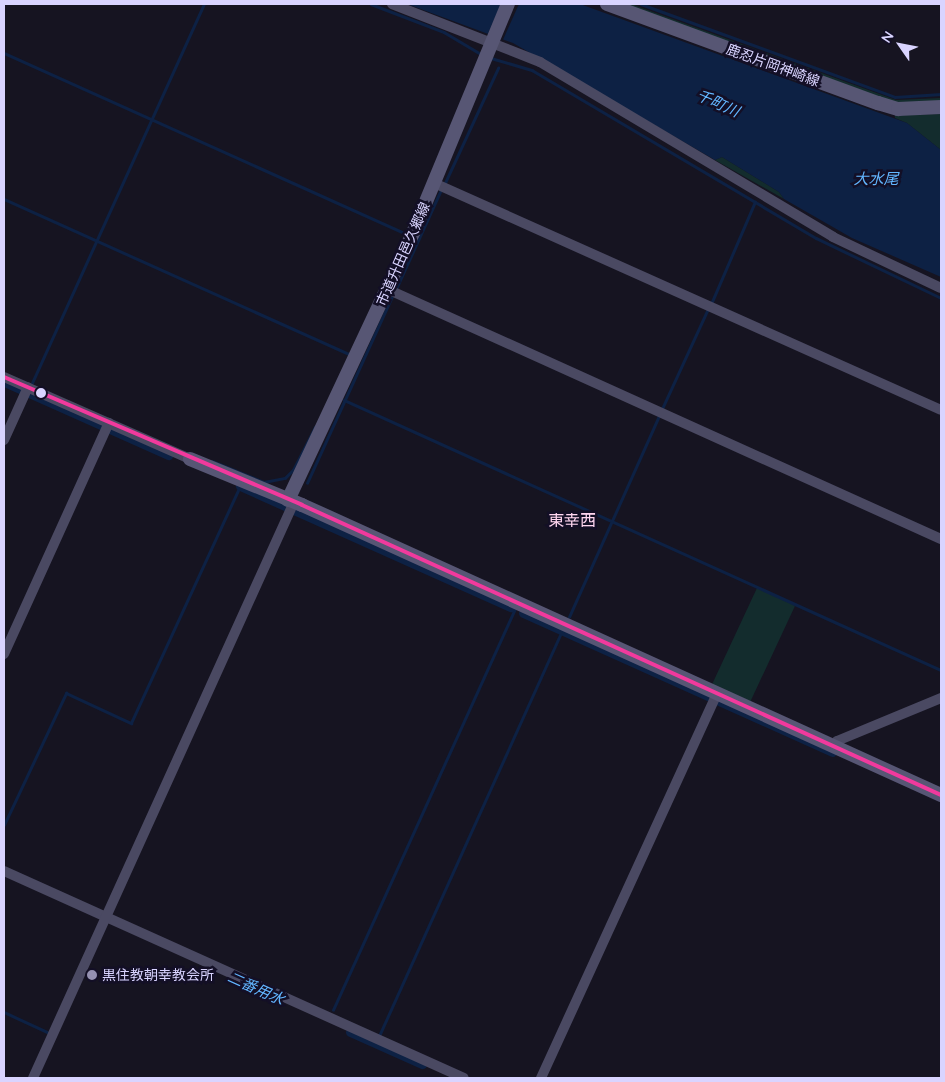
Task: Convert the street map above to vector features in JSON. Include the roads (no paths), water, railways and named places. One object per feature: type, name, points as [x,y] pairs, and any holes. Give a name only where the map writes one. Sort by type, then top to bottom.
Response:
[{"type":"street","points":[[392,4],[540,62],[834,237],[941,288]]},
{"type":"street","name":"市道升田邑久郷線","points":[[291,505],[440,185],[508,4]]},
{"type":"street","name":"鹿忍片岡神崎線","points":[[607,4],[878,103],[898,109],[941,107]]},
{"type":"street","points":[[440,185],[941,410]]},
{"type":"street","points":[[392,291],[941,539]]},
{"type":"street","points":[[4,377],[26,391],[107,426],[190,458],[291,505],[717,693],[941,795]]},
{"type":"street","points":[[4,440],[26,391]]},
{"type":"street","points":[[4,654],[107,426]]},
{"type":"street","points":[[33,1078],[291,505]]},
{"type":"street","points":[[541,1078],[717,693]]},
{"type":"street","points":[[833,746],[837,741],[941,698]]},
{"type":"street","points":[[4,871],[105,919],[464,1078]]},
{"type":"water","name":"大水尾","points":[[407,4],[580,4],[907,123],[941,150],[941,277],[852,238],[784,199],[779,192],[722,157],[715,160],[513,43]]},
{"type":"waterway","points":[[32,383],[204,4]]},
{"type":"waterway","points":[[371,4],[444,32],[481,54]]},
{"type":"waterway","points":[[641,4],[895,97],[941,94]]},
{"type":"waterway","points":[[4,53],[403,232]]},
{"type":"waterway","points":[[491,58],[532,70],[816,238],[941,298]]},
{"type":"waterway","points":[[444,185],[498,68]]},
{"type":"waterway","points":[[396,289],[441,190]]},
{"type":"waterway","points":[[4,199],[351,355]]},
{"type":"waterway","points":[[711,304],[755,202]]},
{"type":"waterway","points":[[307,483],[393,294]]},
{"type":"waterway","points":[[661,411],[708,309]]},
{"type":"waterway","points":[[4,382],[168,455]]},
{"type":"waterway","points":[[344,400],[941,670]]},
{"type":"waterway","points":[[569,617],[659,416]]},
{"type":"waterway","points":[[212,461],[264,482],[285,478],[293,470],[315,427]]},
{"type":"waterway","points":[[4,825],[66,693],[131,723],[240,486]]},
{"type":"waterway","points":[[240,486],[511,607]]},
{"type":"waterway","points":[[333,1010],[515,609]]},
{"type":"waterway","points":[[523,613],[832,752]]},
{"type":"waterway","points":[[379,1036],[563,629]]},
{"type":"waterway","points":[[4,1012],[47,1032]]},
{"type":"waterway","name":"二番用水","points":[[350,1032],[422,1064]]},
{"type":"place","name":"黒住教朝幸教会所","points":[[92,975]]},
{"type":"district","name":"東幸西","points":[[572,520]]},
{"type":"water label","name":"千町川","points":[[718,103]]}]
